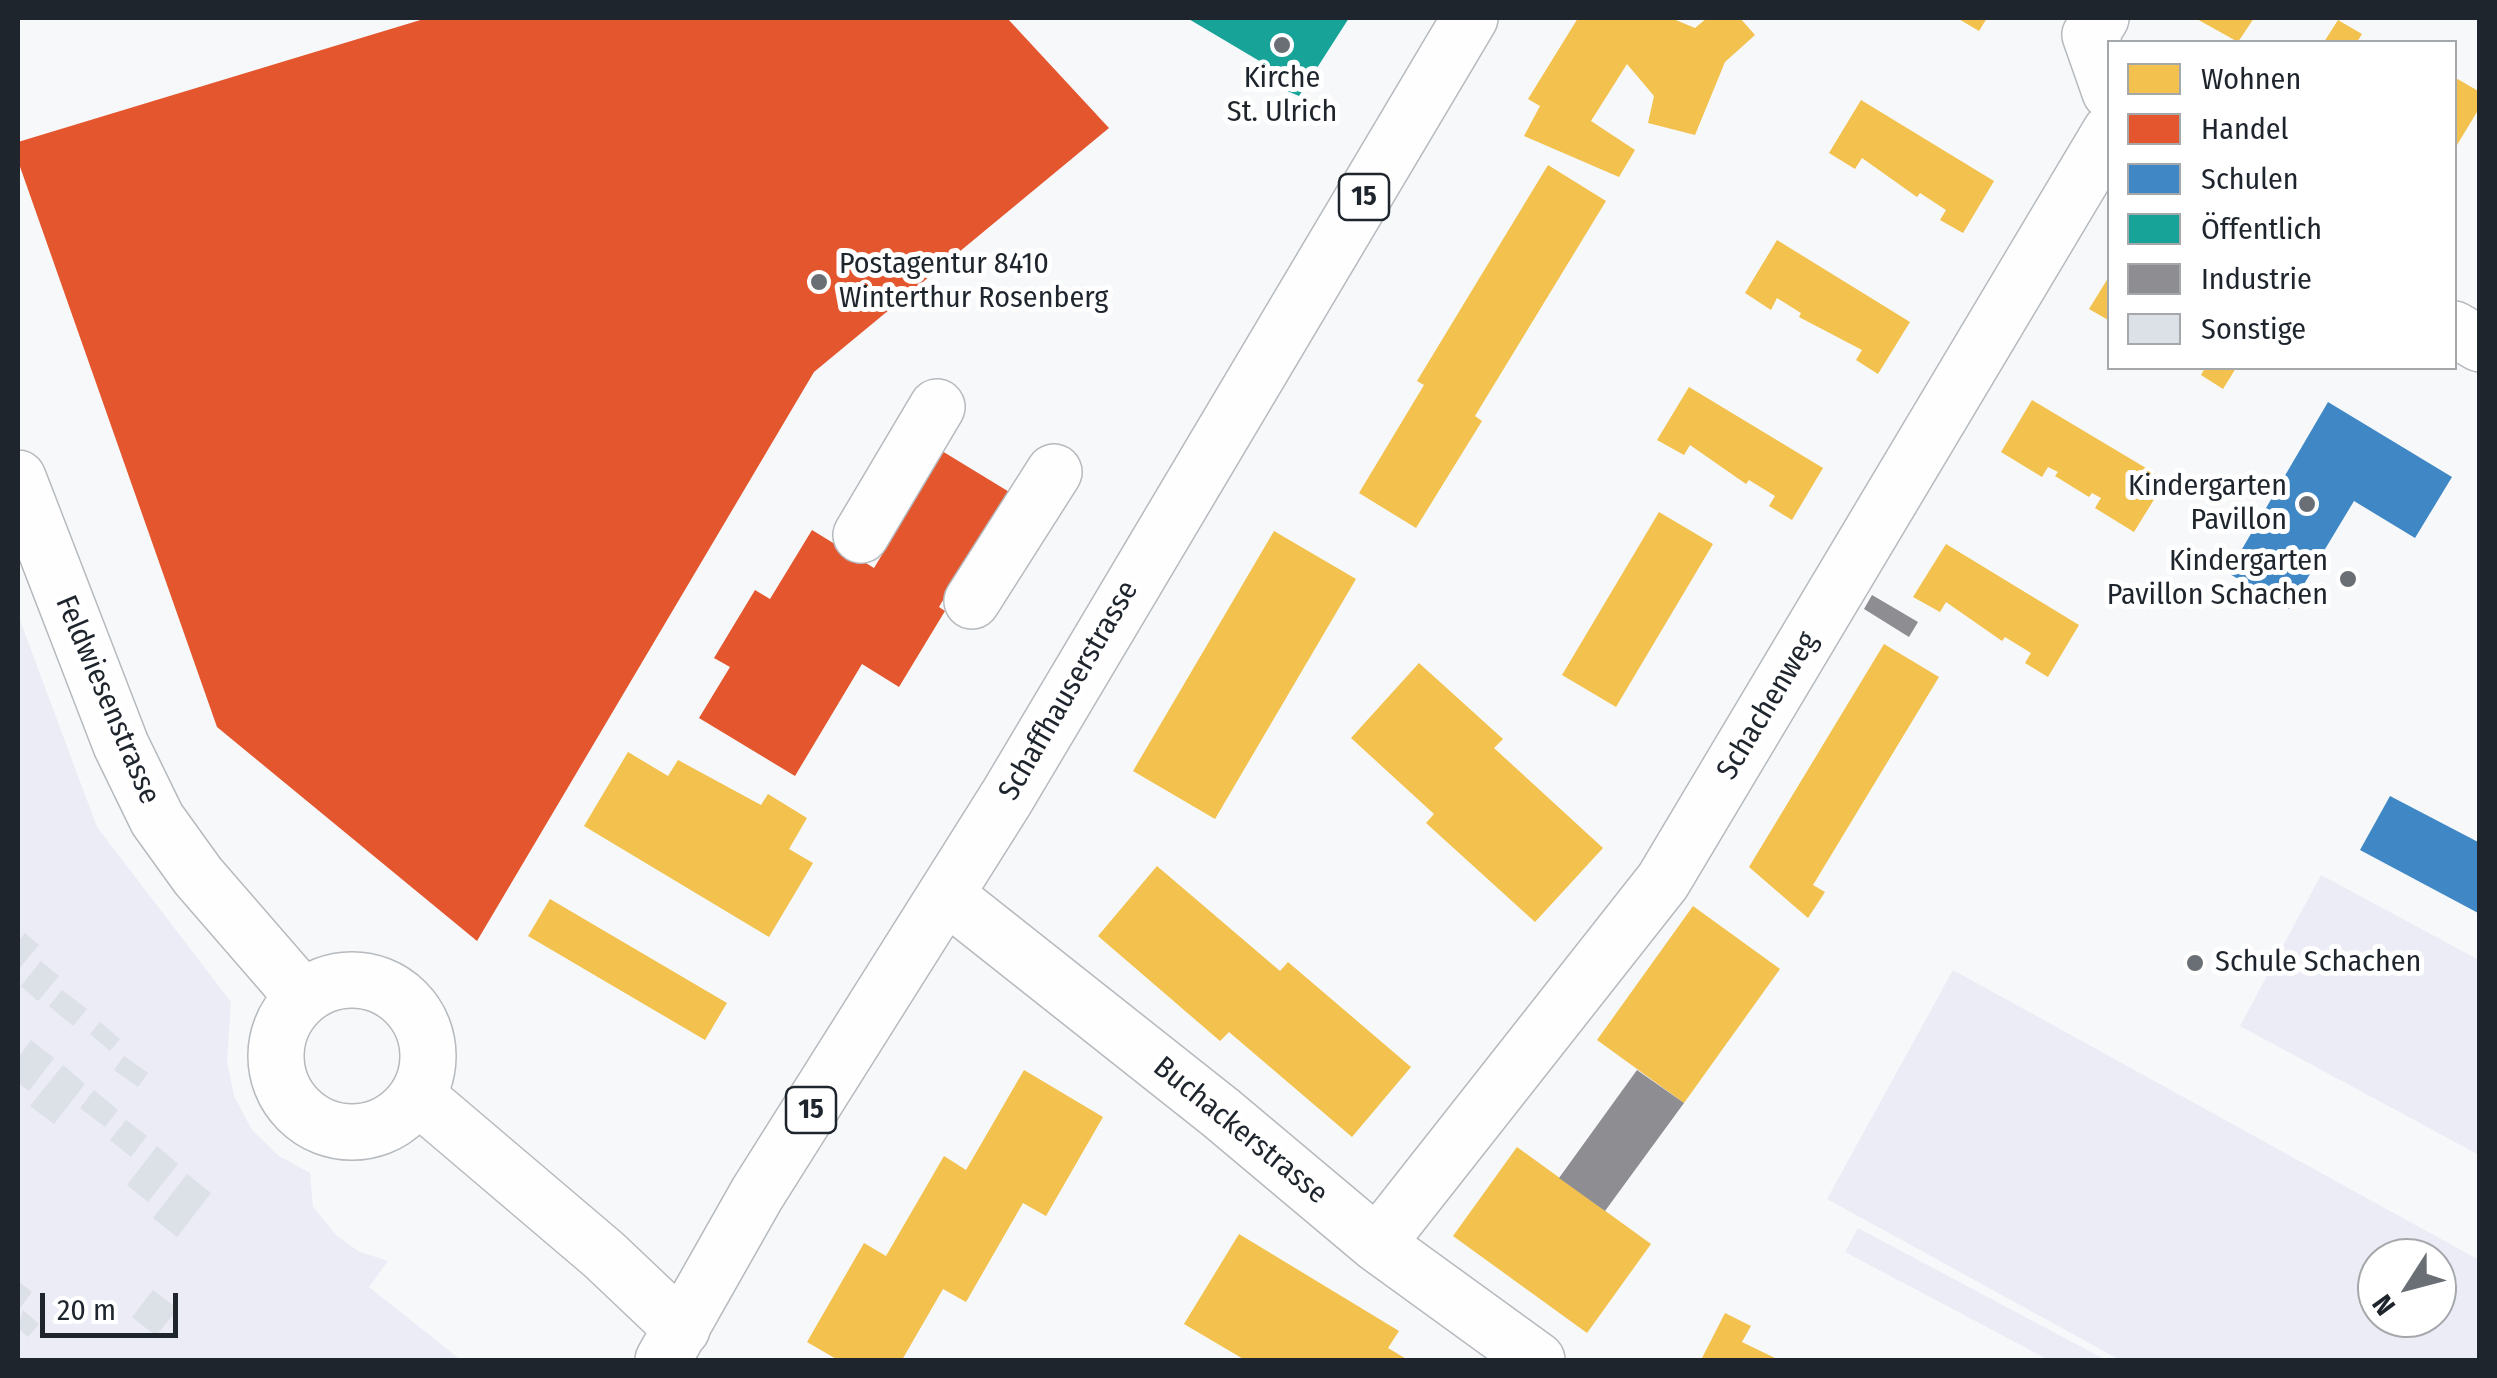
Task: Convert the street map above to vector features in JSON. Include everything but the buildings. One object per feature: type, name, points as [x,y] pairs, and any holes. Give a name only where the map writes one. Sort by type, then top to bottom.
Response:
[{"type":"street","name":"Schaffhauserstrasse","points":[[672,1345],[758,1194],[947,896],[1470,18]]},
{"type":"street","points":[[2100,18],[2090,34],[2107,83]]},
{"type":"street","name":"Schachenweg","points":[[1377,1244],[1663,881],[2107,137]]},
{"type":"street","points":[[2457,331],[2480,344]]},
{"type":"street","points":[[861,534],[937,406]]},
{"type":"street","points":[[972,601],[1054,472]]},
{"type":"street","name":"Feldwiesenstrasse","points":[[18,478],[121,745],[157,819],[198,876],[302,998]]},
{"type":"street","name":"Buchackerstrasse","points":[[947,896],[1221,1113],[1377,1244],[1538,1360]]},
{"type":"street","points":[[343,980],[365,981],[404,1000],[419,1020],[427,1043],[425,1080],[401,1115],[380,1128],[357,1132],[332,1130],[302,1113],[280,1084],[276,1061],[278,1037],[287,1015],[302,998],[343,980]]},
{"type":"street","points":[[417,1096],[604,1255],[672,1345]]},
{"type":"shaded area","points":[[18,615],[97,827],[231,1002],[227,1061],[234,1096],[252,1130],[279,1156],[310,1173],[313,1207],[337,1236],[358,1251],[388,1261],[369,1287],[461,1360],[18,1360]]},
{"type":"shaded area","points":[[2321,875],[2479,960],[2479,1155],[2240,1026]]},
{"type":"shaded area","points":[[1953,970],[2439,1238],[2357,1238],[2357,1338],[2457,1338],[2457,1248],[2479,1260],[2479,1360],[2120,1360],[1827,1199]]},
{"type":"shaded area","points":[[1858,1228],[2106,1360],[2049,1360],[1845,1252]]},
{"type":"place","name":"Kirche St. Ulrich","points":[[1282,45]]},
{"type":"place","name":"Postagentur 8410 Winterthur Rosenberg","points":[[819,282]]},
{"type":"place","name":"Kindergarten Pavillon","points":[[2307,504]]},
{"type":"place","name":"Kindergarten Pavillon Schachen","points":[[2348,579]]},
{"type":"place","name":"Schule Schachen","points":[[2195,963]]}]
